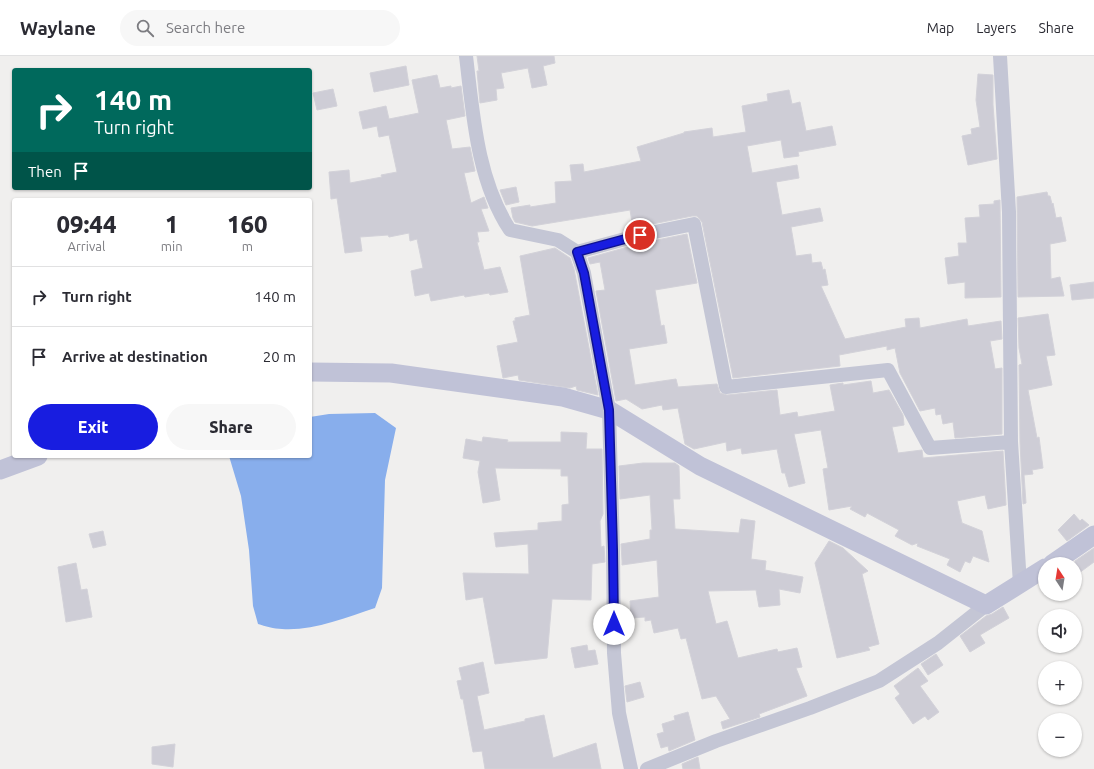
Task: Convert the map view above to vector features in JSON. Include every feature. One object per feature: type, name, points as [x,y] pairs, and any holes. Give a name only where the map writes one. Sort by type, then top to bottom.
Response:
[{"type":"street","points":[[466,56],[472,105],[483,166],[500,214],[510,230],[558,240],[577,252],[584,273],[609,410],[614,653],[619,713],[631,769]]},
{"type":"street","points":[[1000,56],[1009,212],[1011,442],[1020,584]]},
{"type":"street","points":[[577,252],[640,235],[694,224],[726,388],[888,370],[930,448],[1011,442]]},
{"type":"street","points":[[312,372],[392,373],[563,397],[609,410],[700,466],[986,605]]},
{"type":"street","points":[[0,470],[33,458]]},
{"type":"street","points":[[1062,557],[1094,535]]},
{"type":"street","points":[[647,769],[716,741],[810,708],[879,681],[938,643],[986,605],[1038,572]]},
{"type":"water","points":[[375,413],[396,428],[385,480],[382,588],[375,608],[341,620],[317,626],[294,629],[279,629],[258,624],[253,606],[249,550],[241,496],[230,458],[312,458],[312,417],[329,414]]},
{"type":"building","points":[[477,56],[554,56],[555,63],[543,66],[547,85],[532,88],[528,68],[501,73],[504,88],[496,89],[497,100],[480,103]]},
{"type":"building","points":[[406,66],[409,85],[374,92],[370,73]]},
{"type":"building","points":[[978,74],[993,75],[993,105],[997,159],[968,165],[962,136],[972,134],[971,129],[980,127],[976,100]]},
{"type":"building","points":[[437,75],[440,88],[461,86],[465,116],[446,120],[452,149],[470,147],[475,171],[464,173],[471,203],[484,197],[488,208],[481,209],[489,231],[477,232],[479,242],[477,242],[484,270],[500,267],[508,292],[490,295],[489,293],[465,297],[464,295],[431,301],[429,293],[415,296],[411,271],[423,268],[417,239],[410,241],[409,233],[389,237],[388,235],[360,237],[362,251],[345,253],[337,198],[331,199],[329,172],[349,170],[350,183],[382,177],[381,175],[397,172],[389,135],[379,137],[377,126],[363,129],[359,112],[386,106],[389,119],[419,113],[412,80]]},
{"type":"building","points":[[333,89],[337,106],[317,110],[313,93]]},
{"type":"building","points":[[789,90],[792,104],[800,102],[806,131],[832,126],[836,145],[798,152],[799,156],[784,158],[781,140],[747,146],[752,173],[797,165],[799,178],[776,182],[782,215],[820,208],[823,221],[791,227],[796,256],[811,254],[812,263],[821,262],[823,270],[825,269],[828,285],[821,286],[845,339],[906,327],[905,319],[919,318],[920,328],[967,319],[968,326],[1001,321],[1002,339],[990,341],[995,369],[1002,368],[1002,434],[955,438],[953,422],[943,424],[941,414],[936,415],[935,408],[920,411],[900,373],[895,348],[887,350],[887,346],[839,355],[840,366],[733,378],[702,222],[697,216],[633,228],[630,210],[532,226],[515,222],[513,218],[511,208],[556,203],[555,182],[572,181],[570,165],[583,164],[584,172],[641,161],[637,147],[684,132],[712,128],[713,137],[746,132],[742,106],[768,101],[767,94]]},
{"type":"building","points":[[516,187],[519,202],[506,205],[500,190]]},
{"type":"building","points":[[1047,192],[1048,196],[1050,196],[1052,204],[1053,203],[1056,218],[1061,217],[1066,241],[1050,244],[1051,279],[1060,277],[1064,296],[1018,297],[1017,197]]},
{"type":"building","points":[[1000,200],[1001,297],[965,298],[965,282],[948,284],[945,258],[959,256],[958,243],[967,243],[965,218],[980,217],[979,205],[994,204],[994,201]]},
{"type":"building","points":[[687,234],[697,283],[655,290],[661,326],[664,325],[667,343],[629,349],[635,385],[676,379],[678,387],[717,384],[720,393],[727,395],[777,390],[780,415],[797,412],[798,417],[835,411],[830,385],[843,383],[843,385],[871,381],[873,393],[889,390],[903,415],[904,425],[892,427],[898,453],[922,450],[923,458],[1003,451],[1006,505],[988,509],[985,495],[957,501],[962,523],[982,531],[989,562],[973,556],[970,563],[965,561],[960,572],[947,565],[950,559],[917,546],[918,543],[912,545],[895,536],[899,530],[867,513],[865,517],[850,509],[852,506],[829,510],[823,469],[828,468],[821,430],[794,434],[805,483],[789,487],[785,473],[782,473],[777,449],[742,454],[741,448],[727,451],[726,442],[694,449],[685,444],[678,408],[663,410],[662,405],[642,409],[626,399],[616,401],[596,291],[605,290],[600,262],[590,264],[588,258],[642,243]]},
{"type":"building","points":[[555,248],[570,258],[574,269],[598,395],[577,390],[576,386],[570,388],[519,380],[518,375],[503,378],[497,346],[518,342],[513,321],[515,321],[515,318],[530,315],[520,256]]},
{"type":"building","points":[[1094,282],[1094,298],[1072,300],[1070,285]]},
{"type":"building","points":[[1048,314],[1055,355],[1046,356],[1052,385],[1028,390],[1037,438],[1039,437],[1043,468],[1032,470],[1033,474],[1024,475],[1026,503],[1023,504],[1020,442],[1019,365],[1022,364],[1019,348],[1018,318]]},
{"type":"building","points":[[561,432],[587,433],[586,449],[602,449],[603,514],[600,521],[601,547],[604,546],[605,562],[592,564],[591,600],[552,599],[547,658],[495,664],[483,597],[466,600],[463,573],[529,574],[528,544],[496,547],[494,533],[538,530],[538,523],[562,521],[562,505],[569,504],[568,476],[561,476],[561,469],[495,468],[500,500],[483,503],[478,472],[480,461],[463,458],[466,439],[482,442],[483,437],[508,440],[507,442],[561,442]]},
{"type":"building","points":[[643,463],[675,463],[679,466],[680,499],[673,499],[675,529],[739,533],[741,519],[755,521],[751,559],[766,561],[765,570],[803,577],[800,593],[779,589],[780,605],[759,607],[756,590],[708,591],[716,624],[727,621],[738,658],[777,649],[778,652],[797,648],[802,667],[796,668],[807,696],[759,714],[760,717],[723,729],[721,722],[730,719],[716,696],[702,699],[686,638],[681,639],[678,628],[654,633],[651,620],[645,621],[645,617],[631,618],[630,601],[659,597],[657,560],[622,565],[621,544],[650,539],[650,530],[652,530],[650,495],[620,499],[619,466]]},
{"type":"building","points":[[1074,514],[1080,521],[1082,519],[1089,525],[1067,541],[1058,530]]},
{"type":"building","points":[[103,531],[106,545],[93,548],[89,534]]},
{"type":"building","points":[[829,541],[843,548],[868,571],[862,574],[879,644],[868,647],[870,650],[837,658],[815,563]]},
{"type":"building","points":[[1094,548],[1094,562],[1082,571],[1081,557]]},
{"type":"building","points":[[76,563],[81,590],[87,589],[92,617],[66,622],[58,567]]},
{"type":"building","points":[[1003,607],[1009,618],[980,635],[985,643],[970,652],[960,636],[986,616]]},
{"type":"building","points":[[587,645],[588,651],[595,650],[598,664],[575,668],[571,648]]},
{"type":"building","points":[[936,654],[943,665],[928,675],[921,664]]},
{"type":"building","points":[[483,662],[489,693],[477,696],[484,730],[525,721],[525,719],[544,715],[553,758],[596,743],[601,769],[485,769],[482,751],[473,752],[463,699],[461,699],[457,681],[462,680],[459,668]]},
{"type":"building","points":[[918,668],[928,681],[920,686],[939,712],[928,720],[925,716],[913,724],[895,698],[900,694],[894,686]]},
{"type":"building","points":[[640,682],[644,697],[627,702],[625,686]]},
{"type":"building","points":[[688,712],[695,740],[669,751],[668,746],[661,748],[657,734],[664,732],[662,724],[675,720],[674,716]]},
{"type":"building","points":[[175,744],[173,767],[152,764],[152,747]]},
{"type":"building","points":[[698,757],[700,769],[683,769],[682,764]]},
{"type":"route","points":[[614,624],[609,410],[584,273],[577,252],[640,235]]}]
